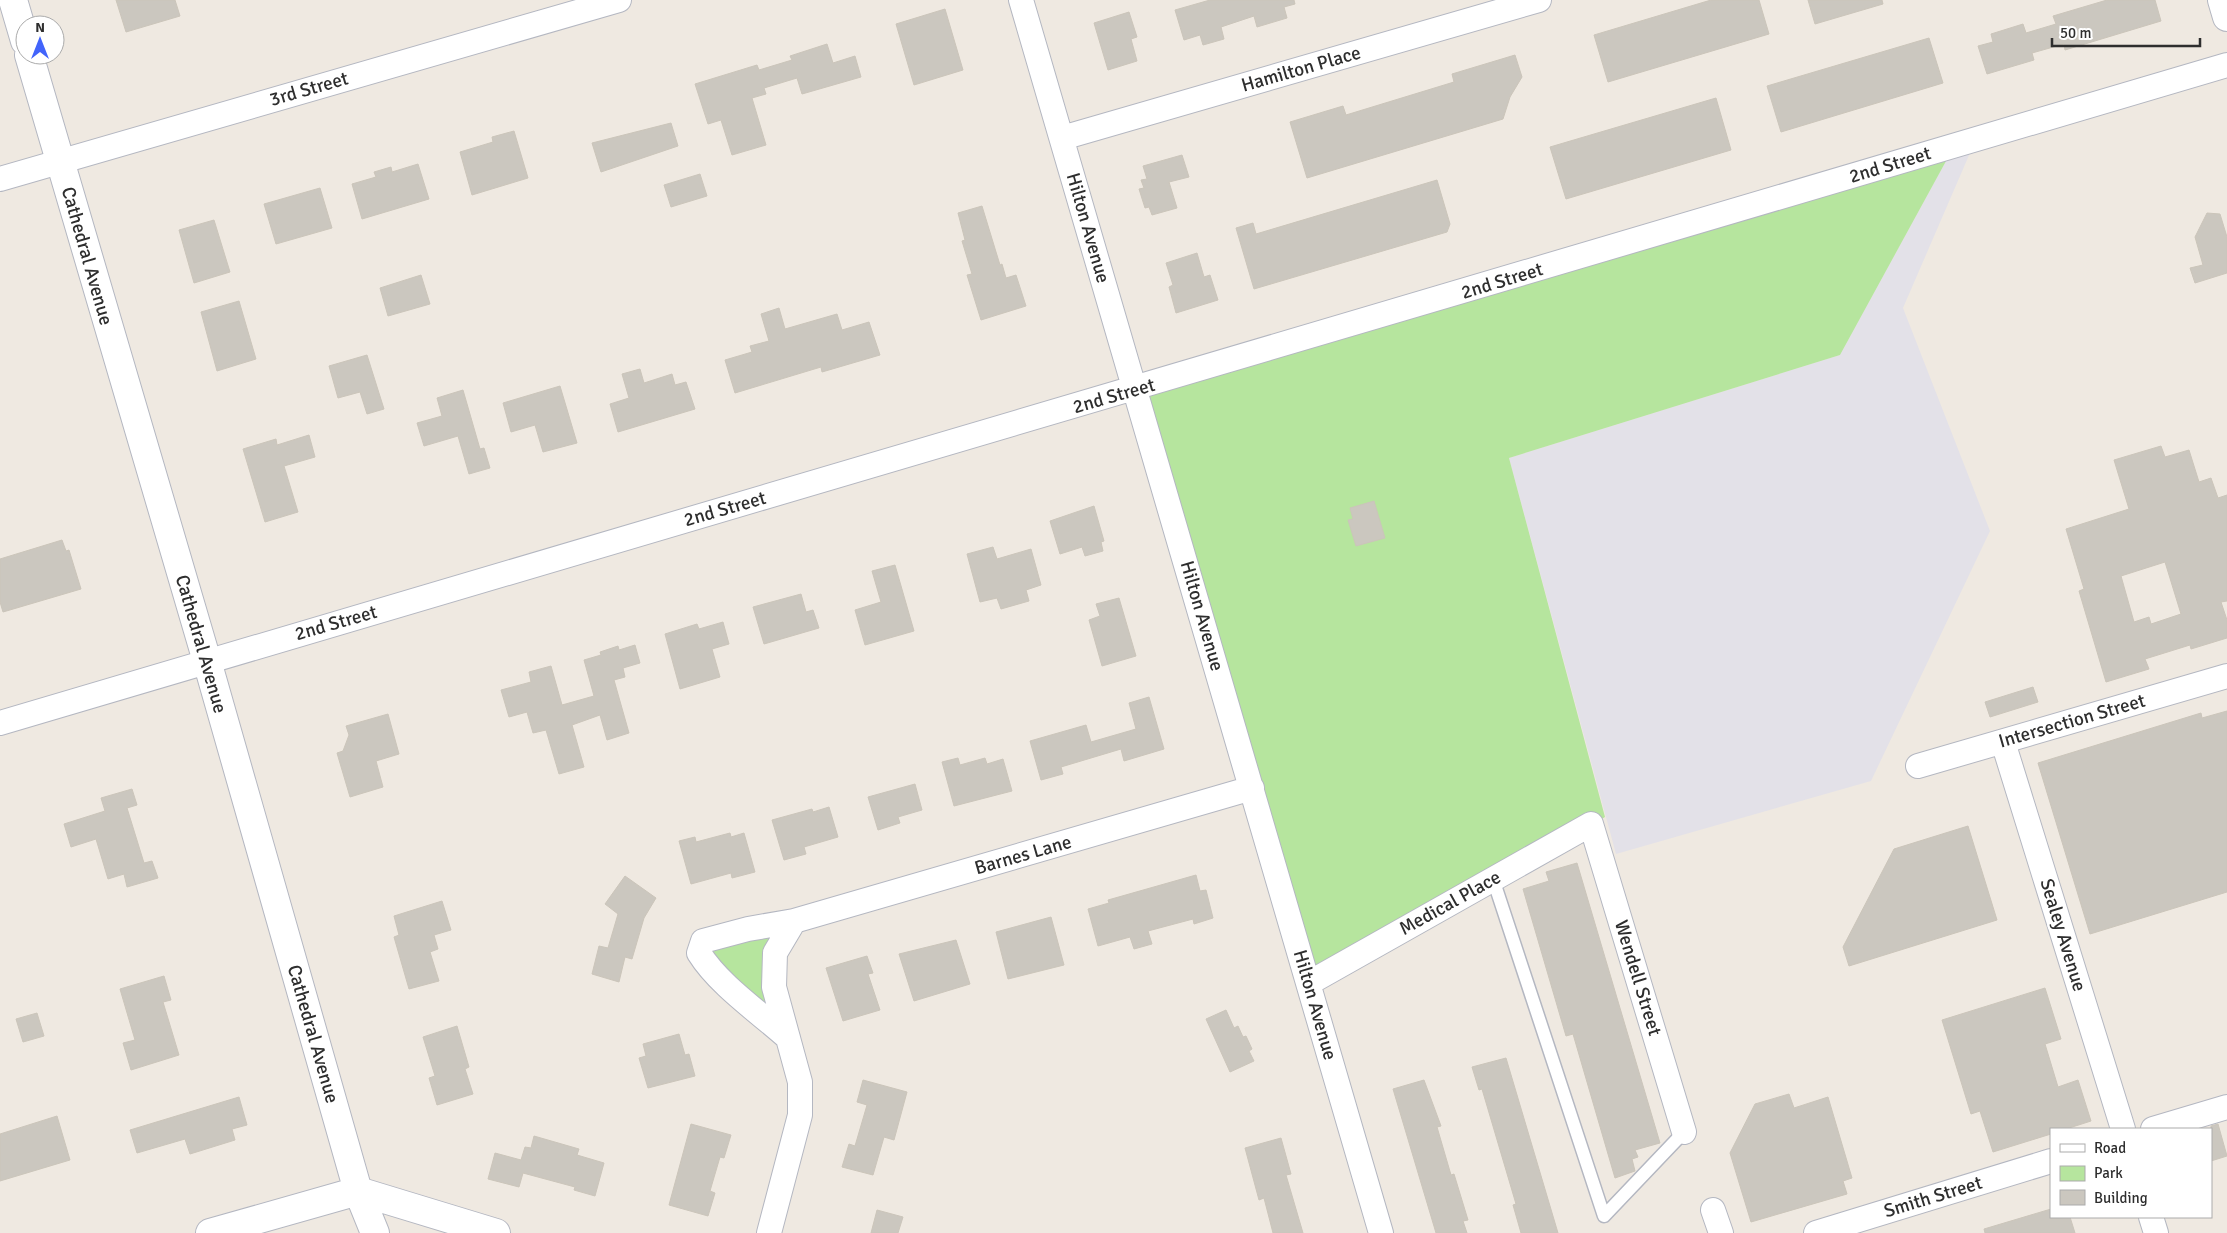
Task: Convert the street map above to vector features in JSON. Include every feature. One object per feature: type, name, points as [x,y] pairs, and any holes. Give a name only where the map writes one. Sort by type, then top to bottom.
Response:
[{"type":"street","points":[[13,0],[18,15]]},
{"type":"street","name":"3rd Street","points":[[0,179],[618,0]]},
{"type":"street","name":"Hilton Avenue","points":[[1021,0],[1381,1233]]},
{"type":"street","name":"Hamilton Place","points":[[1062,138],[1539,0]]},
{"type":"street","points":[[2222,0],[2227,17]]},
{"type":"street","name":"Cathedral Avenue","points":[[32,65],[207,661],[358,1191],[374,1233]]},
{"type":"street","name":"2nd Street","points":[[0,723],[1135,390],[2227,66]]},
{"type":"street","name":"Intersection Street","points":[[1918,766],[2227,676]]},
{"type":"street","name":"Sealey Avenue","points":[[2003,742],[2123,1128]]},
{"type":"street","name":"Barnes Lane","points":[[788,1038],[706,964],[699,953],[703,941],[748,928],[794,921],[1252,788]]},
{"type":"street","name":"Medical Place","points":[[1309,982],[1591,824]]},
{"type":"street","name":"Wendell Street","points":[[1591,824],[1684,1132]]},
{"type":"street","points":[[769,1233],[800,1115],[800,1082],[774,987],[775,953],[794,921]]},
{"type":"street","points":[[2157,1128],[2227,1107]]},
{"type":"street","name":"Smith Street","points":[[1816,1233],[2050,1161]]},
{"type":"street","points":[[210,1233],[358,1191],[496,1233]]},
{"type":"street","points":[[1713,1210],[1721,1233]]},
{"type":"street","points":[[2151,1218],[2156,1233]]},
{"type":"lane","points":[[1493,879],[1604,1216],[1684,1132]]},
{"type":"shaded area","points":[[1973,146],[1903,308],[1990,531],[1871,781],[1616,854],[1509,458],[1840,355],[1951,152]]},
{"type":"green space","points":[[1951,152],[1840,355],[1509,458],[1605,817],[1309,983],[1140,388]]},
{"type":"green space","points":[[794,921],[775,953],[788,1038],[722,980],[703,941]]},
{"type":"building","points":[[116,0],[175,0],[180,16],[126,32]]},
{"type":"building","points":[[1210,0],[1294,0],[1295,4],[1284,7],[1287,18],[1257,27],[1254,16],[1221,27],[1224,39],[1203,45],[1200,35],[1184,40],[1175,10]]},
{"type":"building","points":[[1711,0],[1759,0],[1769,34],[1608,82],[1594,35]]},
{"type":"building","points":[[1808,0],[1882,0],[1883,4],[1815,24]]},
{"type":"building","points":[[2107,0],[2155,0],[2161,21],[2065,50],[2064,44],[2032,53],[2034,60],[1987,74],[1978,46],[1993,42],[1991,34],[2023,24],[2026,33],[2056,24],[2053,16]]},
{"type":"building","points":[[945,9],[963,70],[914,85],[896,24]]},
{"type":"building","points":[[1129,12],[1137,37],[1131,39],[1137,61],[1108,70],[1094,23]]},
{"type":"building","points":[[1929,38],[1943,83],[1781,132],[1767,86]]},
{"type":"building","points":[[827,44],[833,63],[855,56],[861,77],[802,94],[797,78],[764,88],[766,94],[752,98],[766,145],[732,155],[721,120],[708,124],[695,84],[757,65],[759,70],[792,60],[790,56]]},
{"type":"building","points":[[1515,55],[1522,77],[1510,97],[1503,119],[1307,178],[1290,122],[1343,106],[1346,115],[1454,82],[1452,74]]},
{"type":"building","points":[[1716,98],[1731,150],[1566,199],[1550,147]]},
{"type":"building","points":[[671,123],[678,146],[601,172],[592,143]]},
{"type":"building","points":[[514,131],[528,178],[472,195],[460,152],[493,142],[492,137]]},
{"type":"building","points":[[1182,155],[1189,177],[1169,182],[1177,208],[1152,215],[1149,207],[1145,208],[1139,189],[1144,188],[1141,180],[1147,179],[1143,166]]},
{"type":"building","points":[[418,164],[429,199],[362,219],[352,184],[376,177],[374,172],[391,167],[392,172]]},
{"type":"building","points":[[700,174],[707,196],[671,207],[664,185]]},
{"type":"building","points":[[1437,180],[1450,224],[1447,232],[1254,289],[1236,228],[1253,223],[1256,234]]},
{"type":"building","points":[[320,188],[332,228],[276,244],[264,204]]},
{"type":"building","points":[[982,206],[1000,265],[1002,264],[1006,278],[1016,275],[1026,306],[981,320],[967,275],[972,274],[962,241],[965,240],[958,213]]},
{"type":"building","points":[[2207,213],[2220,214],[2227,237],[2227,273],[2195,283],[2190,268],[2203,265],[2195,237]]},
{"type":"building","points":[[214,220],[230,272],[194,283],[179,230]]},
{"type":"building","points":[[1197,253],[1204,277],[1210,275],[1218,300],[1176,313],[1169,287],[1173,285],[1166,263]]},
{"type":"building","points":[[421,275],[430,304],[388,316],[380,288]]},
{"type":"building","points":[[239,301],[256,359],[217,371],[201,312]]},
{"type":"building","points":[[779,308],[785,329],[837,314],[842,330],[869,322],[880,355],[822,372],[821,367],[735,393],[725,360],[752,352],[750,346],[769,341],[761,314]]},
{"type":"building","points":[[367,355],[384,409],[367,414],[360,392],[338,398],[329,366]]},
{"type":"building","points":[[640,369],[644,383],[672,374],[675,385],[686,382],[695,409],[618,432],[610,404],[629,398],[622,374]]},
{"type":"building","points":[[560,386],[577,443],[543,452],[535,425],[511,432],[503,403]]},
{"type":"building","points":[[463,390],[480,449],[484,448],[490,468],[469,474],[458,436],[424,446],[417,423],[442,416],[437,398]]},
{"type":"building","points":[[309,435],[315,457],[284,466],[298,512],[265,522],[243,449],[276,439],[277,445]]},
{"type":"building","points":[[2161,446],[2165,457],[2189,450],[2199,482],[2211,478],[2218,498],[2227,495],[2227,601],[2221,602],[2227,620],[2227,638],[2191,649],[2190,645],[2145,659],[2149,669],[2106,682],[2079,591],[2084,589],[2066,529],[2129,509],[2114,460]],"holes":[[[2165,562],[2181,614],[2151,624],[2149,617],[2134,622],[2121,576]]]},
{"type":"building","points":[[1374,501],[1385,538],[1356,546],[1348,520],[1353,519],[1350,508]]},
{"type":"building","points":[[1094,506],[1104,541],[1101,542],[1103,551],[1085,556],[1082,547],[1060,554],[1050,521]]},
{"type":"building","points":[[62,540],[66,551],[69,550],[81,589],[3,612],[0,602],[0,559]]},
{"type":"building","points":[[993,547],[997,559],[1031,549],[1041,585],[1026,590],[1029,601],[1001,609],[997,598],[980,602],[967,554]]},
{"type":"building","points":[[895,565],[914,631],[865,645],[855,610],[881,602],[872,571]]},
{"type":"building","points":[[801,594],[806,612],[813,610],[819,628],[764,644],[753,607]]},
{"type":"building","points":[[1119,598],[1136,656],[1102,666],[1089,620],[1100,616],[1096,604]]},
{"type":"building","points":[[723,622],[729,644],[712,649],[720,677],[680,689],[665,634],[697,624],[699,629]]},
{"type":"building","points":[[635,645],[640,663],[623,668],[625,677],[614,680],[629,733],[607,740],[600,715],[572,725],[584,767],[559,774],[546,730],[533,733],[527,712],[509,717],[501,690],[531,682],[529,672],[551,666],[562,705],[594,696],[584,660],[601,655],[600,652],[618,646],[619,650]]},
{"type":"building","points":[[2033,687],[2038,702],[1990,717],[1985,702]]},
{"type":"building","points":[[1149,697],[1164,749],[1124,761],[1121,749],[1061,767],[1063,774],[1041,780],[1030,741],[1086,725],[1091,742],[1136,729],[1129,703]]},
{"type":"building","points":[[2227,711],[2227,892],[2090,934],[2038,763],[2201,713],[2202,718]]},
{"type":"building","points":[[388,714],[399,754],[376,761],[383,787],[350,797],[337,753],[343,751],[349,735],[346,726]]},
{"type":"building","points":[[958,758],[960,765],[985,758],[987,764],[1003,759],[1012,791],[954,806],[942,762]]},
{"type":"building","points":[[915,784],[922,810],[898,817],[900,823],[878,830],[868,797]]},
{"type":"building","points":[[132,789],[137,805],[127,808],[144,863],[152,861],[158,878],[127,887],[124,874],[108,879],[96,839],[71,847],[64,824],[105,811],[101,798]]},
{"type":"building","points":[[829,807],[838,837],[804,847],[806,854],[784,860],[772,820],[812,809],[813,812]]},
{"type":"building","points":[[1968,826],[1997,920],[1849,966],[1843,947],[1894,849]]},
{"type":"building","points":[[730,833],[731,837],[744,833],[755,872],[732,878],[731,873],[691,884],[679,841],[695,837],[696,842]]},
{"type":"building","points":[[1577,863],[1660,1143],[1635,1150],[1638,1157],[1632,1159],[1635,1171],[1615,1178],[1573,1034],[1566,1036],[1523,889],[1549,881],[1546,872]]},
{"type":"building","points":[[1196,875],[1200,891],[1206,890],[1213,918],[1194,924],[1193,919],[1148,931],[1152,944],[1134,949],[1130,937],[1098,946],[1088,909],[1109,903],[1108,900]]},
{"type":"building","points":[[625,876],[656,898],[644,918],[632,959],[625,957],[619,982],[592,974],[599,946],[608,948],[618,914],[605,904]]},
{"type":"building","points":[[442,901],[451,930],[434,935],[438,949],[430,952],[439,981],[409,989],[394,937],[399,935],[394,916]]},
{"type":"building","points":[[1051,917],[1064,965],[1008,979],[996,932]]},
{"type":"building","points":[[956,940],[970,984],[914,1001],[899,954]]},
{"type":"building","points":[[867,956],[873,973],[868,974],[880,1010],[843,1021],[826,968]]},
{"type":"building","points":[[164,976],[171,1000],[163,1002],[179,1055],[131,1070],[123,1043],[135,1040],[120,989]]},
{"type":"building","points":[[2045,988],[2061,1039],[2045,1044],[2058,1087],[2078,1080],[2091,1121],[2069,1128],[2050,1128],[2050,1134],[1993,1152],[1980,1111],[1971,1114],[1942,1020]]},
{"type":"building","points":[[1226,1010],[1234,1028],[1238,1026],[1243,1037],[1246,1036],[1252,1049],[1249,1051],[1254,1061],[1230,1072],[1206,1019]]},
{"type":"building","points":[[37,1013],[44,1036],[23,1042],[16,1019]]},
{"type":"building","points":[[457,1026],[469,1067],[465,1069],[473,1094],[437,1105],[429,1078],[435,1076],[423,1037]]},
{"type":"building","points":[[679,1034],[685,1055],[689,1054],[695,1076],[648,1088],[639,1058],[646,1056],[643,1044]]},
{"type":"building","points":[[1506,1058],[1558,1233],[1521,1233],[1513,1205],[1516,1204],[1482,1089],[1479,1090],[1472,1067]]},
{"type":"building","points":[[863,1080],[907,1092],[894,1140],[884,1137],[873,1175],[842,1167],[849,1144],[855,1146],[867,1105],[857,1102]]},
{"type":"building","points":[[1424,1080],[1441,1126],[1437,1127],[1451,1175],[1454,1174],[1468,1220],[1463,1221],[1467,1233],[1436,1233],[1393,1089]]},
{"type":"building","points":[[1789,1094],[1794,1108],[1828,1097],[1852,1178],[1843,1181],[1847,1194],[1751,1222],[1730,1153],[1755,1104]]},
{"type":"building","points":[[239,1097],[247,1125],[232,1129],[235,1140],[190,1154],[185,1139],[137,1153],[130,1130]]},
{"type":"building","points":[[57,1116],[70,1160],[0,1181],[0,1134]]},
{"type":"building","points":[[691,1124],[731,1135],[724,1158],[720,1157],[710,1191],[715,1193],[708,1216],[669,1205]]},
{"type":"building","points":[[2218,1124],[2227,1156],[2212,1161],[2212,1128],[2211,1126]]},
{"type":"building","points":[[534,1136],[579,1149],[577,1155],[604,1163],[595,1196],[574,1190],[575,1187],[523,1173],[519,1187],[488,1179],[495,1153],[521,1160],[525,1147],[531,1148]]},
{"type":"building","points":[[1281,1138],[1291,1174],[1286,1175],[1303,1233],[1273,1233],[1264,1198],[1259,1200],[1245,1148]]},
{"type":"building","points":[[2050,1209],[2050,1218],[2070,1218],[2075,1233],[1985,1233],[1984,1229]]},
{"type":"building","points":[[877,1210],[903,1217],[898,1233],[871,1233]]}]
